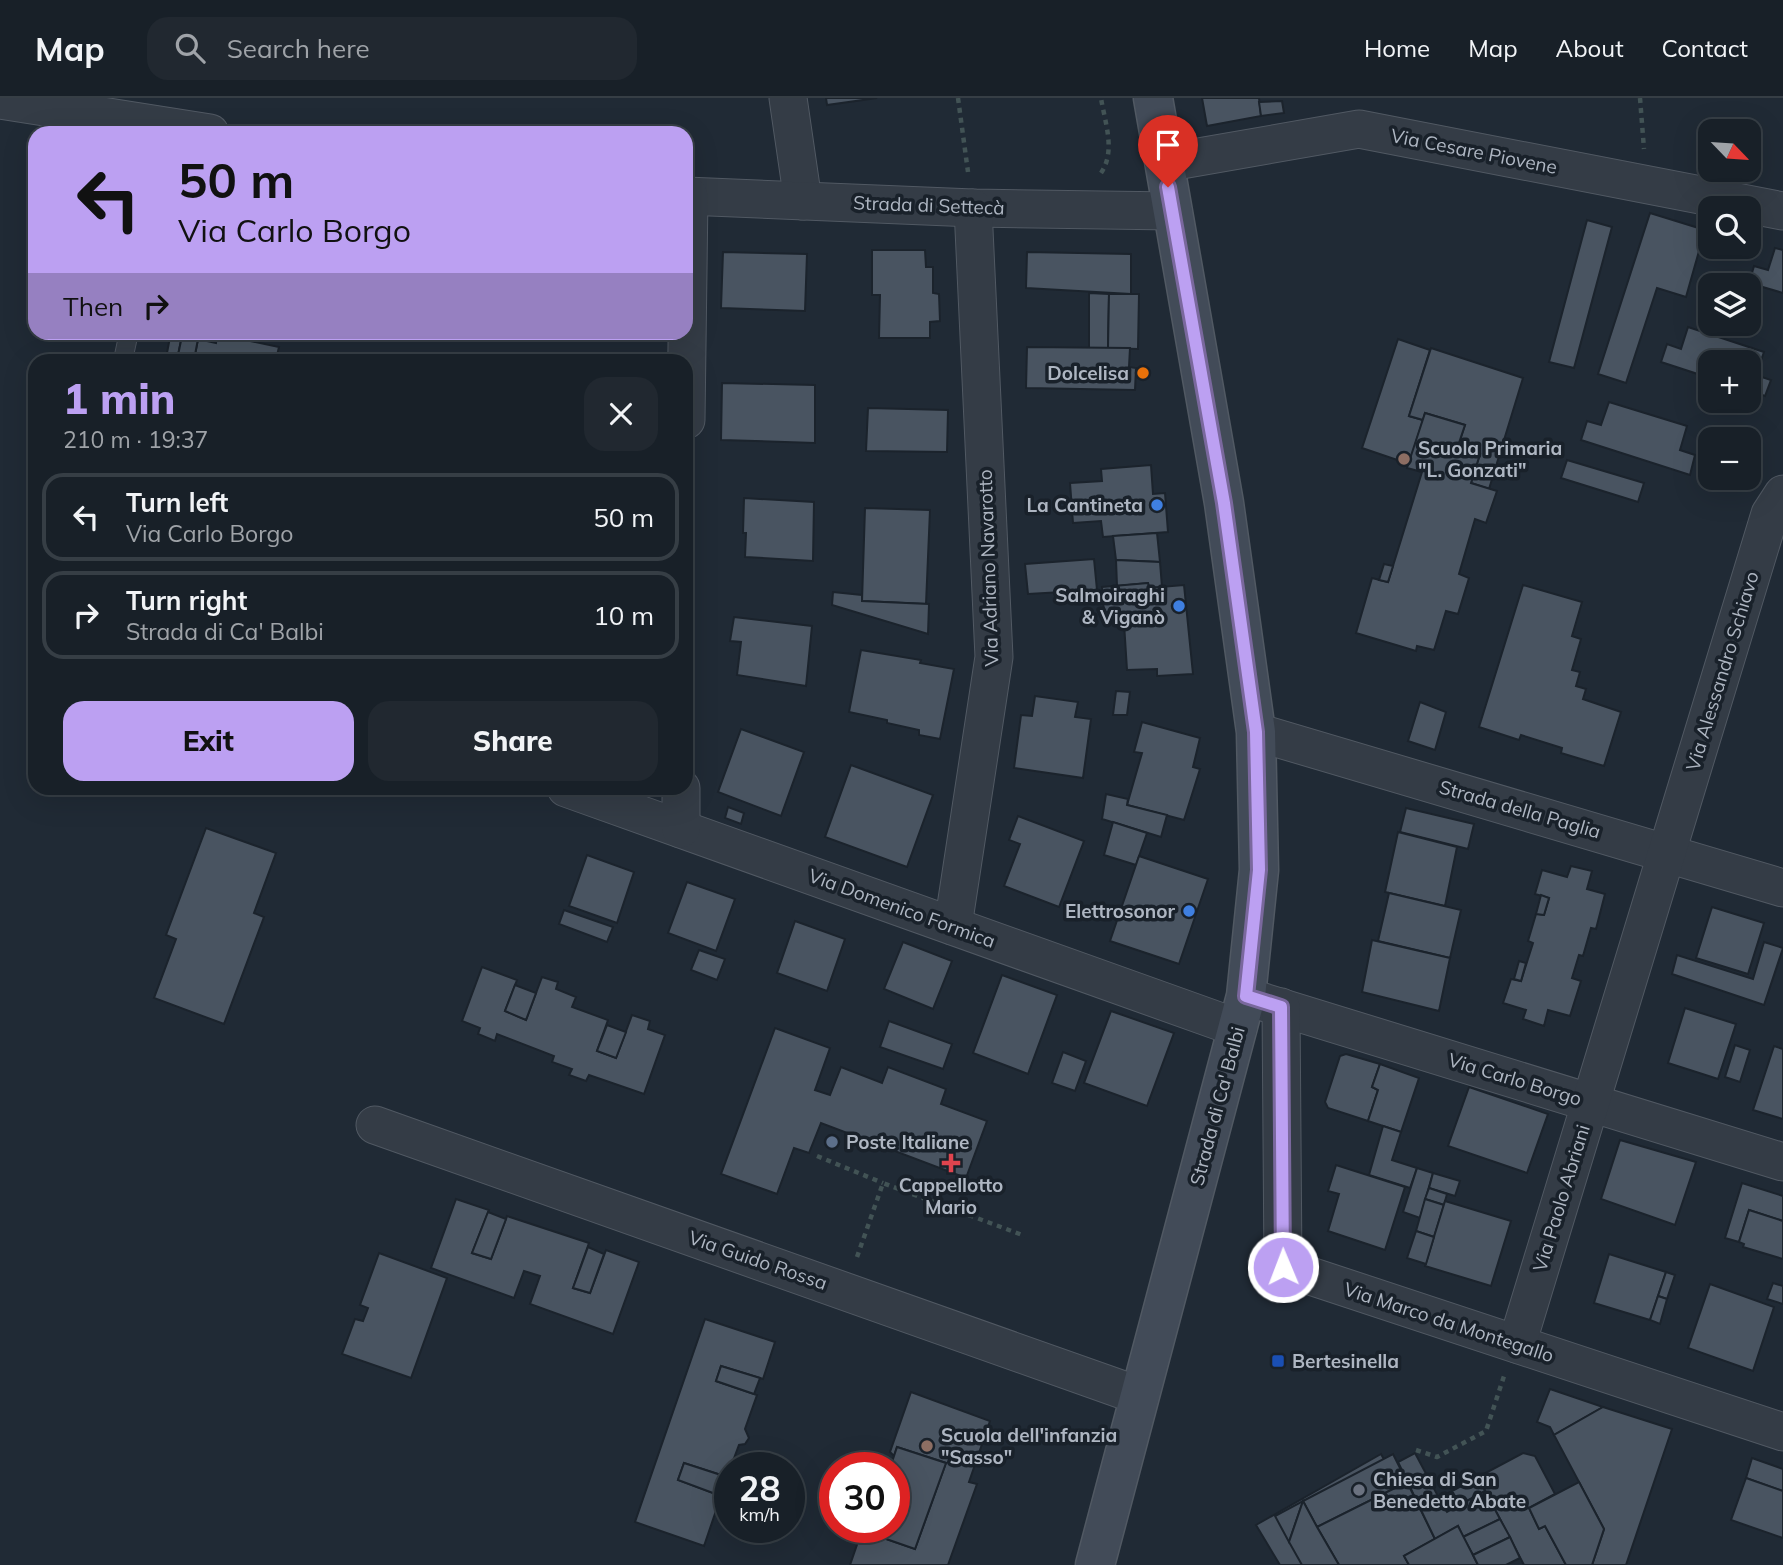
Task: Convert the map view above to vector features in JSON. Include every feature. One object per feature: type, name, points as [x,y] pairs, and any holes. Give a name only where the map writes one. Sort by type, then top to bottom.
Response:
[{"type":"main road","name":"Strada di Ca' Balbi","points":[[1095,1565],[1140,1396],[1255,1010],[1259,870],[1256,732],[1224,503],[1153,98]]},
{"type":"street","points":[[788,98],[803,201]]},
{"type":"street","points":[[0,100],[107,106],[161,126]]},
{"type":"street","name":"Via Cesare Piovene","points":[[1164,163],[1359,129],[1783,211]]},
{"type":"street","name":"Strada di Settecà","points":[[693,196],[973,208],[1172,211]]},
{"type":"street","name":"Via Adriano Navarotto","points":[[953,926],[994,657],[973,208]]},
{"type":"street","name":"Via Alessandro Schiavo","points":[[1666,852],[1770,514],[1783,494]]},
{"type":"street","name":"Strada della Paglia","points":[[1256,732],[1783,888]]},
{"type":"street","name":"Via Domenico Formica","points":[[586,795],[953,926],[1255,1010]]},
{"type":"street","points":[[681,795],[681,829]]},
{"type":"street","name":"Via Paolo Abriani","points":[[1517,1344],[1666,852]]},
{"type":"street","name":"Via Carlo Borgo","points":[[1255,1010],[1590,1102],[1783,1162]]},
{"type":"street","name":"Via Marco da Montegallo","points":[[1255,1010],[1283,1267],[1783,1432]]},
{"type":"street","name":"Via Guido Rossa","points":[[375,1125],[1140,1396]]},
{"type":"path","points":[[958,98],[973,208]]},
{"type":"path","points":[[1093,180],[1108,162],[1110,150],[1101,98]]},
{"type":"path","points":[[1640,98],[1647,185]]},
{"type":"path","points":[[817,1156],[1025,1236]]},
{"type":"path","points":[[845,1291],[883,1182]]},
{"type":"path","points":[[1416,1450],[1437,1457],[1486,1431],[1517,1344]]},
{"type":"building","points":[[826,98],[877,98],[827,105]]},
{"type":"building","points":[[1202,98],[1259,98],[1261,116],[1207,126]]},
{"type":"building","points":[[1282,101],[1284,113],[1261,116],[1259,102]]},
{"type":"building","points":[[1650,213],[1698,228],[1698,255],[1686,297],[1657,288],[1626,383],[1598,374]]},
{"type":"building","points":[[1587,220],[1612,227],[1574,368],[1549,362]]},
{"type":"building","points":[[1775,248],[1783,250],[1783,293],[1761,287],[1761,273],[1752,273],[1754,266],[1768,270]]},
{"type":"building","points":[[872,250],[925,250],[926,267],[933,267],[933,293],[939,294],[940,321],[930,322],[930,338],[879,338],[880,295],[872,295]]},
{"type":"building","points":[[723,252],[807,254],[805,311],[721,308]]},
{"type":"building","points":[[1027,252],[1131,254],[1131,294],[1026,288]]},
{"type":"building","points":[[1089,293],[1109,294],[1108,348],[1089,348]]},
{"type":"building","points":[[1109,294],[1139,294],[1138,349],[1108,348]]},
{"type":"building","points":[[1688,327],[1698,330],[1698,336],[1715,336],[1758,350],[1698,350],[1698,374],[1661,362],[1667,344],[1681,349]]},
{"type":"building","points":[[1398,339],[1430,350],[1409,416],[1423,420],[1409,464],[1362,448]]},
{"type":"building","points":[[169,340],[181,340],[178,354],[167,354]]},
{"type":"building","points":[[181,340],[198,340],[195,354],[178,354]]},
{"type":"building","points":[[198,340],[216,343],[216,340],[246,340],[279,347],[277,354],[195,354]]},
{"type":"building","points":[[1027,347],[1130,348],[1129,367],[1136,368],[1135,390],[1026,388]]},
{"type":"building","points":[[1431,348],[1523,378],[1489,489],[1471,483],[1480,454],[1458,446],[1465,425],[1425,413],[1423,420],[1409,416]]},
{"type":"building","points":[[1761,377],[1771,380],[1765,396],[1761,395]]},
{"type":"building","points":[[722,383],[815,385],[815,443],[721,440]]},
{"type":"building","points":[[1609,402],[1687,426],[1680,450],[1695,455],[1690,475],[1581,440],[1587,421],[1601,425]]},
{"type":"building","points":[[868,408],[948,410],[947,452],[866,451]]},
{"type":"building","points":[[1425,413],[1465,425],[1458,446],[1480,454],[1471,483],[1497,491],[1486,523],[1475,519],[1459,574],[1469,578],[1458,614],[1446,611],[1434,650],[1417,646],[1416,651],[1356,633],[1372,578],[1388,582],[1422,472],[1407,468]]},
{"type":"building","points":[[1567,460],[1644,483],[1638,502],[1561,478]]},
{"type":"building","points":[[1151,465],[1153,494],[1165,493],[1168,532],[1103,537],[1101,521],[1073,523],[1070,483],[1102,481],[1101,469]]},
{"type":"building","points":[[744,498],[814,502],[813,561],[745,557]]},
{"type":"building","points":[[865,508],[930,510],[926,604],[862,601]]},
{"type":"building","points":[[1157,533],[1160,562],[1116,560],[1113,536]]},
{"type":"building","points":[[1094,559],[1097,590],[1028,594],[1025,564]]},
{"type":"building","points":[[1116,560],[1160,562],[1162,587],[1149,588],[1148,583],[1117,586]]},
{"type":"building","points":[[1384,564],[1393,566],[1388,582],[1379,580]]},
{"type":"building","points":[[1148,583],[1149,588],[1184,585],[1193,674],[1157,676],[1157,669],[1127,670],[1124,623],[1105,624],[1102,587]]},
{"type":"building","points":[[1523,585],[1582,602],[1572,636],[1581,639],[1572,670],[1580,672],[1576,686],[1586,689],[1583,699],[1621,712],[1604,766],[1561,753],[1562,748],[1521,735],[1519,740],[1479,727]]},
{"type":"building","points":[[833,592],[862,595],[862,601],[929,604],[928,634],[832,605]]},
{"type":"building","points":[[734,617],[812,626],[806,686],[737,675],[741,642],[730,641]]},
{"type":"building","points":[[861,650],[921,660],[920,663],[954,669],[940,739],[919,735],[919,730],[887,723],[887,720],[849,712]]},
{"type":"building","points":[[1116,691],[1130,692],[1127,715],[1113,715]]},
{"type":"building","points":[[1035,696],[1078,702],[1075,717],[1091,719],[1083,778],[1014,768],[1021,715],[1032,716]]},
{"type":"building","points":[[1420,702],[1446,712],[1435,750],[1408,741]]},
{"type":"building","points":[[1142,722],[1200,738],[1193,767],[1200,769],[1184,820],[1127,805],[1142,753],[1134,752]]},
{"type":"building","points":[[741,729],[804,752],[781,816],[718,792]]},
{"type":"building","points":[[851,765],[933,795],[907,867],[825,837]]},
{"type":"building","points":[[1106,794],[1128,799],[1127,805],[1167,815],[1161,837],[1102,819]]},
{"type":"building","points":[[728,807],[744,813],[741,824],[725,818]]},
{"type":"building","points":[[1406,808],[1474,824],[1468,849],[1400,832]]},
{"type":"building","points":[[1018,816],[1084,841],[1059,907],[1004,886],[1020,844],[1009,840]]},
{"type":"building","points":[[1113,822],[1147,833],[1136,865],[1104,855]]},
{"type":"building","points":[[206,828],[276,853],[254,913],[264,917],[224,1024],[154,998],[176,939],[166,935]]},
{"type":"building","points":[[1398,832],[1457,847],[1445,906],[1385,892]]},
{"type":"building","points":[[587,855],[634,872],[617,923],[569,906]]},
{"type":"building","points":[[1139,856],[1208,879],[1179,964],[1110,941]]},
{"type":"building","points":[[1571,866],[1592,871],[1587,889],[1605,894],[1596,929],[1591,928],[1583,956],[1579,955],[1572,978],[1581,981],[1570,1016],[1548,1010],[1544,1026],[1523,1019],[1526,1010],[1503,1003],[1511,979],[1521,981],[1533,943],[1528,941],[1536,914],[1544,915],[1549,898],[1535,894],[1542,870],[1567,877]]},
{"type":"building","points":[[687,882],[735,899],[716,951],[668,933]]},
{"type":"building","points":[[1389,893],[1461,910],[1450,958],[1378,941]]},
{"type":"building","points":[[1541,895],[1549,898],[1544,915],[1536,914]]},
{"type":"building","points":[[1712,907],[1764,923],[1748,974],[1696,958]]},
{"type":"building","points":[[564,910],[613,927],[607,942],[559,924]]},
{"type":"building","points":[[795,921],[845,939],[827,991],[777,973]]},
{"type":"building","points":[[1372,940],[1450,958],[1439,1011],[1362,992]]},
{"type":"building","points":[[903,942],[952,961],[933,1009],[884,989]]},
{"type":"building","points":[[1764,942],[1783,948],[1764,1005],[1672,974],[1677,955],[1753,979]]},
{"type":"building","points":[[699,950],[725,959],[717,980],[691,970]]},
{"type":"building","points":[[1519,961],[1526,963],[1521,981],[1514,979]]},
{"type":"building","points":[[482,967],[517,980],[505,1011],[526,1020],[542,977],[558,982],[556,989],[576,997],[572,1007],[608,1020],[597,1051],[616,1058],[632,1015],[650,1021],[648,1029],[665,1035],[644,1094],[589,1075],[586,1081],[569,1075],[572,1069],[552,1062],[554,1056],[497,1034],[495,1041],[478,1034],[480,1028],[462,1021]]},
{"type":"building","points":[[1002,975],[1057,995],[1028,1074],[973,1053]]},
{"type":"building","points":[[515,985],[536,993],[526,1020],[505,1011]]},
{"type":"building","points":[[1685,1008],[1736,1024],[1718,1079],[1668,1063]]},
{"type":"building","points":[[1111,1011],[1174,1033],[1147,1106],[1084,1083]]},
{"type":"building","points":[[889,1021],[952,1044],[943,1069],[880,1047]]},
{"type":"building","points":[[607,1025],[626,1032],[616,1058],[597,1051]]},
{"type":"building","points":[[775,1028],[830,1048],[815,1090],[830,1095],[841,1067],[882,1083],[888,1067],[946,1089],[941,1104],[987,1121],[966,1178],[821,1123],[809,1153],[794,1148],[777,1194],[721,1174]]},
{"type":"building","points":[[1735,1045],[1750,1050],[1740,1082],[1725,1077]]},
{"type":"building","points":[[1774,1046],[1783,1049],[1783,1119],[1753,1110]]},
{"type":"building","points":[[1063,1052],[1086,1061],[1075,1091],[1052,1083]]},
{"type":"building","points":[[1346,1054],[1380,1064],[1372,1087],[1378,1090],[1368,1121],[1328,1108],[1325,1102],[1340,1056]]},
{"type":"building","points":[[1380,1064],[1419,1078],[1401,1132],[1368,1121],[1378,1090],[1372,1087]]},
{"type":"building","points":[[1469,1087],[1548,1114],[1527,1173],[1448,1146]]},
{"type":"building","points":[[1383,1126],[1401,1132],[1392,1160],[1417,1168],[1410,1188],[1369,1175]]},
{"type":"building","points":[[1620,1140],[1696,1162],[1675,1225],[1601,1199]]},
{"type":"building","points":[[1336,1165],[1405,1187],[1385,1250],[1328,1231],[1339,1194],[1328,1191]]},
{"type":"building","points":[[1417,1168],[1433,1173],[1420,1218],[1403,1212]]},
{"type":"building","points":[[1433,1173],[1460,1181],[1455,1196],[1429,1188]]},
{"type":"building","points":[[1742,1183],[1783,1196],[1783,1221],[1749,1210],[1739,1242],[1725,1238]]},
{"type":"building","points":[[1429,1188],[1447,1194],[1444,1205],[1425,1199]]},
{"type":"building","points":[[456,1199],[489,1210],[472,1253],[491,1259],[507,1216],[589,1243],[573,1288],[590,1293],[606,1250],[639,1262],[613,1334],[530,1304],[540,1276],[524,1271],[514,1298],[431,1268]]},
{"type":"building","points":[[1425,1199],[1444,1205],[1434,1237],[1416,1231]]},
{"type":"building","points":[[1445,1201],[1511,1221],[1491,1286],[1425,1266]]},
{"type":"building","points":[[1749,1210],[1783,1221],[1783,1259],[1743,1247],[1744,1244],[1739,1242]]},
{"type":"building","points":[[488,1212],[506,1219],[491,1259],[472,1253]]},
{"type":"building","points":[[1416,1231],[1434,1237],[1426,1264],[1407,1258]]},
{"type":"building","points":[[588,1247],[604,1254],[590,1293],[573,1288]]},
{"type":"building","points":[[379,1253],[447,1278],[411,1378],[342,1354],[355,1319],[363,1321],[368,1308],[360,1305]]},
{"type":"building","points":[[1609,1254],[1666,1272],[1650,1320],[1594,1303]]},
{"type":"building","points":[[1666,1272],[1675,1275],[1667,1299],[1658,1296]]},
{"type":"building","points":[[1773,1283],[1783,1286],[1783,1304],[1767,1299]]},
{"type":"building","points":[[1710,1284],[1774,1307],[1753,1371],[1688,1348]]},
{"type":"building","points":[[1658,1296],[1667,1299],[1660,1324],[1650,1320]]},
{"type":"building","points":[[705,1319],[775,1342],[763,1379],[721,1366],[716,1381],[757,1395],[745,1429],[749,1438],[745,1444],[739,1445],[736,1452],[714,1452],[714,1473],[684,1463],[678,1480],[714,1493],[714,1517],[704,1546],[635,1522]]},
{"type":"building","points":[[721,1366],[760,1378],[754,1394],[716,1381]]},
{"type":"building","points":[[1550,1389],[1603,1407],[1554,1435],[1550,1427],[1537,1422]]},
{"type":"building","points":[[911,1392],[990,1421],[969,1482],[977,1484],[948,1565],[850,1565],[858,1543],[898,1543],[915,1549],[946,1463],[897,1447],[895,1452],[890,1452]]},
{"type":"building","points":[[1603,1407],[1672,1429],[1626,1565],[1592,1565],[1604,1529],[1554,1435]]},
{"type":"building","points":[[897,1447],[946,1463],[915,1549],[898,1543],[910,1543],[910,1452],[895,1452]]},
{"type":"building","points":[[1415,1453],[1439,1498],[1420,1508],[1398,1462]]},
{"type":"building","points":[[1523,1453],[1535,1456],[1555,1494],[1529,1508],[1539,1529],[1545,1526],[1566,1565],[1524,1565],[1478,1477]]},
{"type":"building","name":"Chiesa di San Benedetto Abate","points":[[1381,1454],[1443,1565],[1280,1565],[1256,1525]]},
{"type":"building","points":[[1393,1454],[1407,1482],[1317,1527],[1303,1501]]},
{"type":"building","points":[[1752,1458],[1783,1469],[1783,1491],[1746,1478]]},
{"type":"building","points":[[684,1463],[714,1473],[714,1493],[678,1480]]},
{"type":"building","points":[[1478,1477],[1485,1491],[1447,1512],[1439,1498]]},
{"type":"building","points":[[1746,1478],[1783,1491],[1783,1538],[1731,1520]]},
{"type":"building","name":"Chiesa di San Benedetto Abate","points":[[1407,1482],[1435,1539],[1404,1556],[1409,1565],[1339,1565],[1317,1527]]},
{"type":"building","points":[[1579,1482],[1604,1529],[1592,1565],[1566,1565],[1545,1526],[1539,1529],[1529,1508]]},
{"type":"building","points":[[1485,1491],[1500,1519],[1463,1537],[1458,1526],[1435,1539],[1420,1508],[1439,1498],[1447,1512]]},
{"type":"building","points":[[1303,1501],[1289,1542],[1275,1516]]},
{"type":"building","points":[[1303,1501],[1339,1565],[1302,1565],[1289,1542]]},
{"type":"building","points":[[1500,1519],[1510,1537],[1473,1555],[1463,1537]]},
{"type":"building","points":[[1458,1526],[1478,1565],[1409,1565],[1404,1556]]},
{"type":"building","points":[[1510,1537],[1520,1558],[1506,1565],[1478,1565],[1473,1555]]},
{"type":"place","name":"Dolcelisa","points":[[1143,373]]},
{"type":"place","name":"Scuola Primaria \"L. Gonzati\"","points":[[1404,459]]},
{"type":"place","name":"La Cantineta","points":[[1157,505]]},
{"type":"place","name":"Salmoiraghi & Viganò","points":[[1179,606]]},
{"type":"place","name":"Elettrosonor","points":[[1189,911]]},
{"type":"place","name":"Poste Italiane","points":[[832,1142]]},
{"type":"place","name":"Cappellotto Mario","points":[[951,1163]]},
{"type":"place","name":"Bertesinella","points":[[1278,1361]]},
{"type":"place","name":"Scuola dell'infanzia \"Sasso\"","points":[[927,1446]]},
{"type":"place","name":"Chiesa di San Benedetto Abate","points":[[1359,1490]]},
{"type":"route","points":[[1168,187],[1224,503],[1256,732],[1259,870],[1246,996],[1281,1007],[1283,1267]]}]
